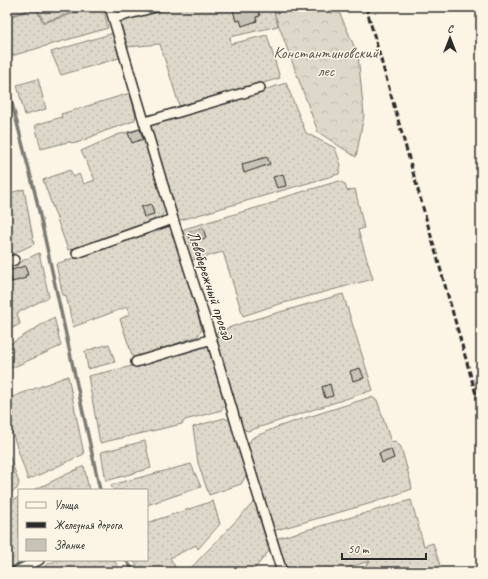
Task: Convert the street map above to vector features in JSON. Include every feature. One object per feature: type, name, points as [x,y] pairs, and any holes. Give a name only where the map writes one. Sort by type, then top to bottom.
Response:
[{"type":"street","name":"Левобережный проезд","points":[[110,7],[173,219],[212,339],[240,437],[282,572]]},
{"type":"street","points":[[114,18],[156,7]]},
{"type":"street","points":[[145,122],[260,88]]},
{"type":"street","points":[[77,253],[173,219]]},
{"type":"street","points":[[136,362],[212,339]]},
{"type":"street","points":[[15,572],[37,561]]},
{"type":"green space","points":[[7,7],[36,7],[7,17]]},
{"type":"green space","points":[[89,7],[44,22],[37,8]]},
{"type":"green space","points":[[95,7],[103,7],[108,28],[11,56],[7,38],[7,18],[36,8],[43,23]]},
{"type":"green space","points":[[167,7],[273,7],[278,26],[230,37],[231,44],[267,35],[280,78],[180,108],[160,44],[127,47],[121,24],[125,19]]},
{"type":"green space","name":"Константиновский лес","points":[[272,7],[337,7],[358,55],[364,115],[356,157],[318,132]]},
{"type":"green space","points":[[113,33],[119,58],[61,75],[51,52]]},
{"type":"green space","points":[[38,79],[46,109],[25,115],[17,85]]},
{"type":"green space","points":[[286,83],[306,133],[335,148],[341,165],[339,174],[181,220],[178,219],[150,128],[151,125]]},
{"type":"green space","points":[[130,93],[136,117],[134,121],[77,143],[68,142],[41,149],[35,125],[62,117],[61,114]]},
{"type":"green space","points":[[142,128],[166,210],[158,220],[112,238],[68,250],[43,180],[70,170],[74,177],[79,174],[84,184],[95,180],[81,151],[117,135]]},
{"type":"green space","points":[[339,181],[345,184],[347,191],[355,189],[364,228],[358,230],[373,279],[276,305],[243,316],[223,252],[190,261],[182,233],[184,229],[276,202],[278,199]]},
{"type":"green space","points":[[24,189],[34,244],[7,257],[7,194]]},
{"type":"green space","points":[[164,226],[171,226],[202,329],[198,336],[175,344],[175,346],[133,358],[120,319],[130,314],[127,307],[73,327],[66,295],[63,296],[56,264]]},
{"type":"green space","points":[[39,253],[49,297],[17,313],[20,324],[7,331],[7,268]]},
{"type":"green space","points":[[343,294],[373,390],[248,431],[243,429],[215,337],[217,332],[245,322]]},
{"type":"green space","points":[[54,317],[61,346],[7,370],[7,346]]},
{"type":"green space","points":[[109,344],[115,362],[88,369],[85,351]]},
{"type":"green space","points":[[208,344],[225,404],[222,410],[185,420],[182,424],[100,443],[88,376],[146,363]]},
{"type":"green space","points":[[68,376],[84,454],[28,480],[7,417],[7,399]]},
{"type":"green space","points":[[371,397],[377,400],[391,442],[395,441],[401,447],[412,489],[372,503],[273,531],[248,444],[252,438],[277,427]]},
{"type":"green space","points":[[224,418],[231,421],[247,474],[241,484],[209,495],[198,463],[193,427]]},
{"type":"green space","points":[[145,441],[151,468],[106,481],[101,452]]},
{"type":"green space","points":[[7,449],[19,483],[17,489],[7,494]]},
{"type":"green space","points":[[191,464],[201,487],[148,505],[148,489],[113,489],[111,485]]},
{"type":"green space","points":[[84,466],[89,489],[36,489]]},
{"type":"green space","points":[[18,498],[18,561],[23,561],[7,569],[7,503]]},
{"type":"green space","points":[[411,500],[424,546],[433,543],[442,572],[360,572],[370,561],[350,567],[345,572],[286,572],[275,539]]},
{"type":"green space","points":[[213,501],[220,524],[198,549],[196,545],[170,558],[178,572],[141,572],[134,561],[148,561],[148,523]]},
{"type":"green space","points":[[255,501],[269,551],[252,572],[187,572]]},
{"type":"green space","points":[[55,561],[115,561],[121,572],[41,572],[46,565]]},
{"type":"building","points":[[236,7],[257,7],[260,16],[256,17],[257,21],[242,26],[240,20],[236,21],[233,10],[237,9]]},
{"type":"building","points":[[140,129],[143,139],[132,143],[128,133]]},
{"type":"building","points":[[267,157],[270,164],[244,173],[242,164]]},
{"type":"building","points":[[283,174],[286,186],[277,188],[273,177]]},
{"type":"building","points":[[151,204],[154,214],[144,217],[141,207]]},
{"type":"building","points":[[203,228],[206,238],[191,242],[188,232]]},
{"type":"building","points":[[25,266],[28,275],[25,275],[26,278],[12,282],[8,271]]},
{"type":"building","points":[[360,368],[364,378],[353,381],[350,371]]},
{"type":"building","points":[[330,384],[333,396],[325,398],[322,387]]},
{"type":"building","points":[[391,449],[394,458],[382,463],[379,453]]},
{"type":"waterway","points":[[7,84],[35,193],[100,489]]},
{"type":"waterway","points":[[127,561],[134,572]]},
{"type":"railway","points":[[366,7],[481,412]]}]
